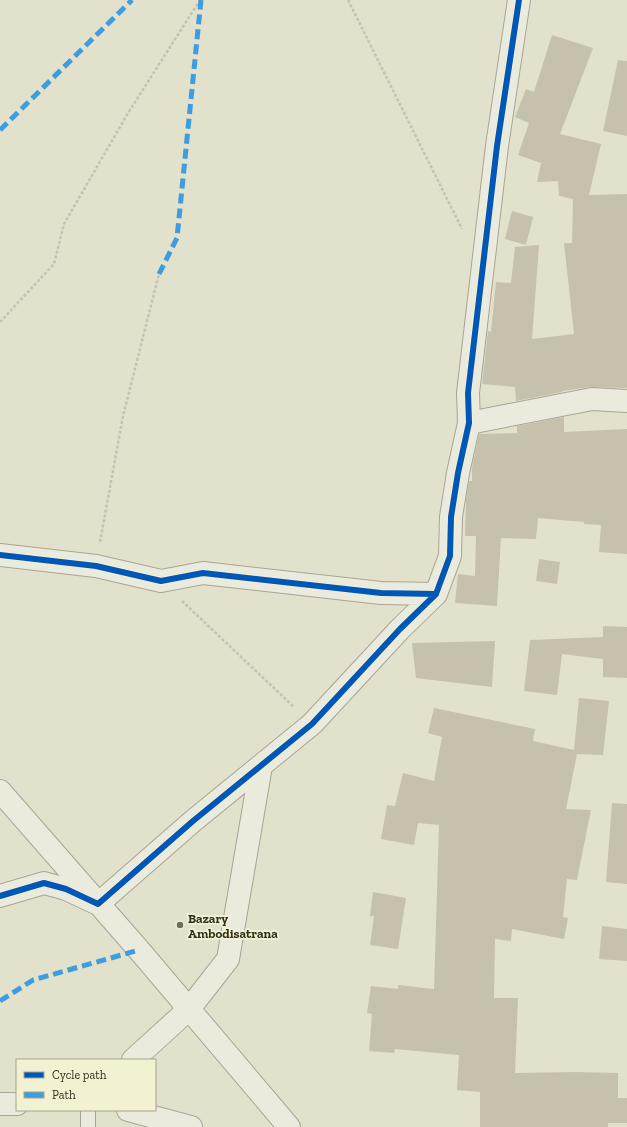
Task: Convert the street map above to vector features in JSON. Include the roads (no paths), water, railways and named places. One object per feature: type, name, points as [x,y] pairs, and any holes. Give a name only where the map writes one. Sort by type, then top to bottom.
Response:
[{"type":"street","points":[[98,904],[193,821],[312,724],[400,629],[436,594],[450,556],[452,518],[458,473],[469,423],[468,393],[497,146],[519,0]]},
{"type":"street","points":[[469,423],[592,399],[627,401]]},
{"type":"street","points":[[0,555],[96,566],[161,581],[203,573],[380,593],[436,594]]},
{"type":"street","points":[[134,1059],[189,1009],[228,959],[261,766]]},
{"type":"street","points":[[0,791],[289,1127]]},
{"type":"street","points":[[0,896],[44,883],[66,889],[98,904]]},
{"type":"street","points":[[0,1104],[16,1104]]},
{"type":"street","points":[[132,1111],[191,1127]]},
{"type":"lane","points":[[88,1111],[88,1127]]},
{"type":"place","name":"Bazary Ambodisatrana","points":[[180,925]]}]
